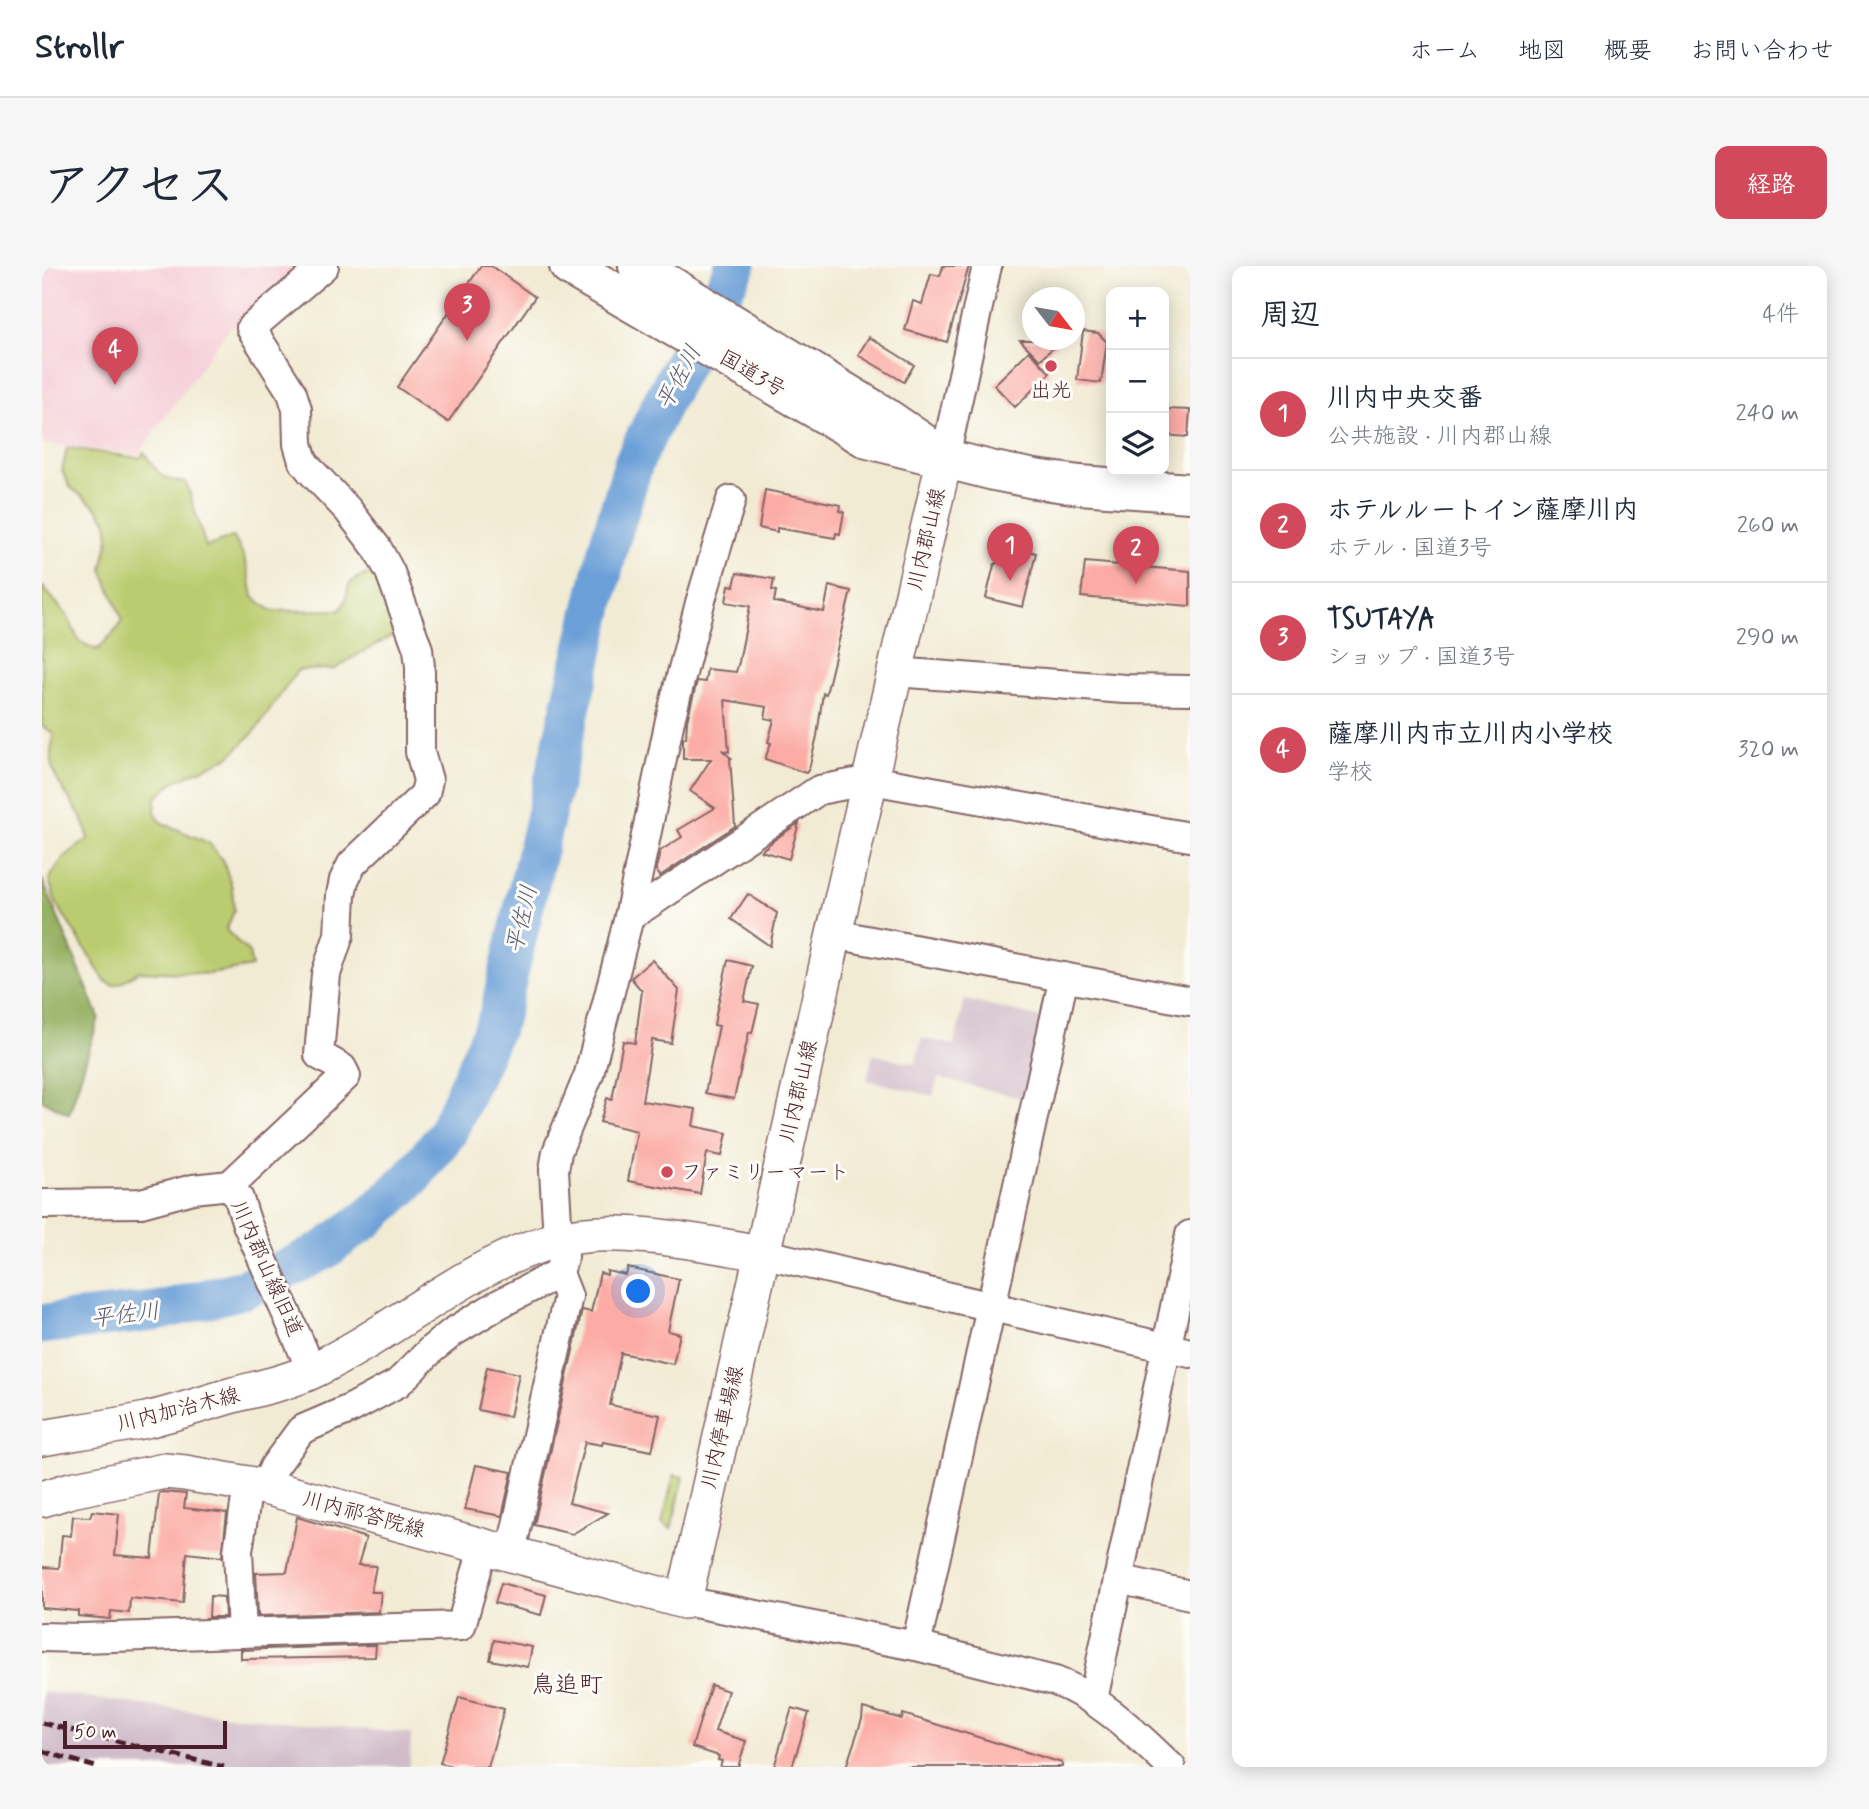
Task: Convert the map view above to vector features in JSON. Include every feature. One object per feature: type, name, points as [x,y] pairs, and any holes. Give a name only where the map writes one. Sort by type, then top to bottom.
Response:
[{"type":"highway","name":"国道3号","points":[[569,266],[868,439],[1035,479],[1190,493]]},
{"type":"highway","name":"国道3号","points":[[644,269],[946,457]]},
{"type":"main road","name":"川内郡山線","points":[[761,1253],[946,457]]},
{"type":"main road","points":[[312,1371],[376,1337],[488,1267],[522,1251],[562,1250],[630,1235],[699,1242],[761,1253]]},
{"type":"main road","name":"川内停車場線","points":[[684,1601],[761,1253]]},
{"type":"main road","name":"川内加治木線","points":[[42,1438],[148,1419],[312,1371]]},
{"type":"main road","name":"川内祁答院線","points":[[42,1499],[71,1489],[166,1471],[257,1486],[684,1601]]},
{"type":"street","points":[[230,1185],[346,1076],[342,1068],[319,1055],[326,974],[339,935],[344,880],[352,863],[425,794],[428,780],[420,752],[418,649],[390,572],[377,548],[348,510],[303,461],[298,444],[297,409],[292,393],[251,328],[324,266]]},
{"type":"street","points":[[946,457],[987,266]]},
{"type":"street","points":[[42,1637],[81,1639],[461,1626],[497,1549],[568,1296],[554,1170],[557,1152],[589,1074],[629,917],[670,720],[700,603],[731,500]]},
{"type":"street","points":[[895,672],[1125,689],[1190,690]]},
{"type":"street","points":[[629,917],[819,790],[871,780],[1190,837]]},
{"type":"street","points":[[834,934],[1190,1001]]},
{"type":"street","points":[[915,1646],[1064,977]]},
{"type":"street","name":"川内郡山線旧道","points":[[42,1204],[141,1203],[193,1189],[230,1185],[239,1199],[247,1224],[312,1371]]},
{"type":"street","points":[[1093,1700],[1118,1579],[1178,1350],[1190,1235]]},
{"type":"street","points":[[242,1633],[239,1551],[257,1486],[302,1430],[352,1408],[398,1383],[432,1349],[453,1332],[499,1304],[562,1250]]},
{"type":"street","points":[[761,1253],[1178,1350]]},
{"type":"street","points":[[1118,1579],[1190,1595]]},
{"type":"street","points":[[684,1601],[915,1646],[1073,1687],[1119,1719],[1171,1767]]},
{"type":"shaded area","points":[[42,266],[314,266],[242,326],[230,326],[139,454],[42,444]]},
{"type":"shaded area","points":[[965,1000],[1046,1019],[1027,1099],[938,1078],[933,1096],[867,1080],[873,1054],[915,1064],[922,1038],[954,1045]]},
{"type":"shaded area","points":[[42,1692],[222,1715],[411,1734],[410,1761],[408,1767],[42,1767]]},
{"type":"green space","points":[[67,448],[140,458],[144,452],[165,478],[186,482],[206,547],[233,537],[244,558],[253,597],[272,611],[340,610],[353,581],[382,571],[403,630],[335,669],[298,670],[255,731],[229,757],[173,782],[156,798],[155,812],[162,823],[209,843],[223,861],[232,887],[234,911],[226,930],[249,953],[252,967],[210,974],[139,971],[113,985],[105,981],[55,901],[49,879],[63,858],[88,839],[82,819],[54,772],[51,762],[53,733],[42,726],[42,586],[66,614],[80,642],[97,650],[118,628],[122,619],[102,569],[109,538],[107,522],[96,507],[70,487],[62,471]]},
{"type":"green space","points":[[42,879],[99,1017],[69,1114],[42,1100]]},
{"type":"green space","points":[[674,1475],[684,1477],[671,1529],[662,1523]]},
{"type":"building","points":[[481,266],[491,266],[535,297],[448,422],[397,387]]},
{"type":"building","points":[[943,266],[969,266],[947,342],[905,330],[913,301],[922,304],[931,274],[940,276]]},
{"type":"building","points":[[1085,331],[1098,333],[1106,341],[1101,383],[1077,380],[1081,350],[1085,350]]},
{"type":"building","points":[[869,337],[914,365],[904,382],[858,355]]},
{"type":"building","points":[[1030,350],[1050,350],[1040,360]]},
{"type":"building","points":[[1029,351],[1050,373],[1015,407],[994,385]]},
{"type":"building","points":[[1169,409],[1190,410],[1188,437],[1169,435]]},
{"type":"building","points":[[765,490],[841,505],[840,511],[844,512],[840,534],[836,533],[835,538],[777,528],[777,532],[759,528]]},
{"type":"building","points":[[1016,548],[1036,553],[1023,607],[986,598],[994,565]]},
{"type":"building","points":[[1085,562],[1190,571],[1190,606],[1081,597]]},
{"type":"building","points":[[737,573],[774,579],[774,602],[824,612],[829,586],[851,591],[826,694],[823,693],[809,769],[806,773],[765,759],[771,743],[768,742],[774,720],[765,718],[767,707],[725,700],[729,752],[722,750],[731,758],[735,826],[660,876],[656,870],[660,851],[682,837],[678,830],[715,808],[690,791],[711,759],[683,759],[683,738],[686,738],[687,721],[697,681],[705,682],[707,669],[736,672],[750,606],[726,602],[729,585],[734,586]]},
{"type":"building","points":[[799,823],[789,859],[761,851],[774,840]]},
{"type":"building","points":[[748,894],[777,913],[770,946],[731,919]]},
{"type":"building","points":[[652,960],[679,990],[671,1043],[652,1040],[642,1101],[696,1109],[693,1126],[727,1133],[722,1156],[707,1153],[700,1194],[628,1181],[637,1131],[600,1122],[607,1098],[612,1100],[623,1041],[635,1043],[642,991],[631,978]]},
{"type":"building","points":[[728,960],[752,966],[744,1001],[759,1004],[752,1033],[749,1032],[734,1099],[705,1093],[719,1026],[714,1025]]},
{"type":"building","points":[[628,1268],[679,1279],[668,1331],[680,1334],[673,1364],[621,1353],[610,1405],[660,1415],[652,1451],[603,1442],[602,1445],[585,1442],[569,1503],[608,1513],[572,1534],[534,1525],[582,1310],[591,1312],[600,1273],[607,1275],[607,1271],[626,1275]]},
{"type":"building","points":[[487,1367],[519,1374],[510,1417],[478,1410]]},
{"type":"building","points":[[476,1465],[512,1472],[502,1516],[465,1509]]},
{"type":"building","points":[[159,1493],[186,1494],[184,1508],[227,1513],[222,1557],[187,1553],[183,1603],[130,1598],[129,1613],[111,1611],[110,1619],[78,1616],[78,1611],[42,1608],[42,1567],[59,1568],[62,1535],[71,1536],[73,1516],[90,1517],[92,1511],[119,1514],[115,1555],[152,1558]]},
{"type":"building","points":[[297,1517],[366,1538],[358,1565],[376,1566],[371,1592],[381,1592],[379,1612],[258,1616],[256,1573],[287,1572]]},
{"type":"building","points":[[501,1583],[546,1595],[541,1615],[495,1603]]},
{"type":"building","points":[[210,1596],[224,1597],[225,1617],[209,1617]]},
{"type":"building","points":[[494,1640],[532,1647],[528,1667],[490,1660]]},
{"type":"building","points":[[376,1645],[375,1657],[241,1659],[241,1650]]},
{"type":"building","points":[[711,1685],[728,1691],[715,1731],[746,1741],[738,1767],[720,1767],[722,1761],[718,1760],[719,1756],[692,1747]]},
{"type":"building","points":[[459,1697],[504,1709],[488,1767],[455,1767],[440,1763]]},
{"type":"building","points":[[792,1708],[809,1713],[792,1767],[774,1767]]},
{"type":"building","points":[[863,1708],[902,1719],[903,1714],[1062,1763],[1062,1767],[846,1767]]},
{"type":"waterway","name":"平佐川","points":[[42,1324],[159,1311],[244,1289],[323,1251],[368,1218],[410,1180],[447,1133],[498,1018],[609,544],[634,462],[664,399],[736,266]]},
{"type":"railway","points":[[42,1723],[224,1767]]},
{"type":"railway","points":[[42,1751],[96,1767]]},
{"type":"place","name":"TSUTAYA","points":[[467,341]]},
{"type":"place","name":"出光","points":[[1051,366]]},
{"type":"place","name":"薩摩川内市立川内小学校","points":[[115,385]]},
{"type":"place","name":"川内中央交番","points":[[1010,581]]},
{"type":"place","name":"ホテルルートイン薩摩川内","points":[[1136,584]]},
{"type":"place","name":"ファミリーマート","points":[[667,1172]]},
{"type":"district","name":"鳥追町","points":[[567,1684]]}]
